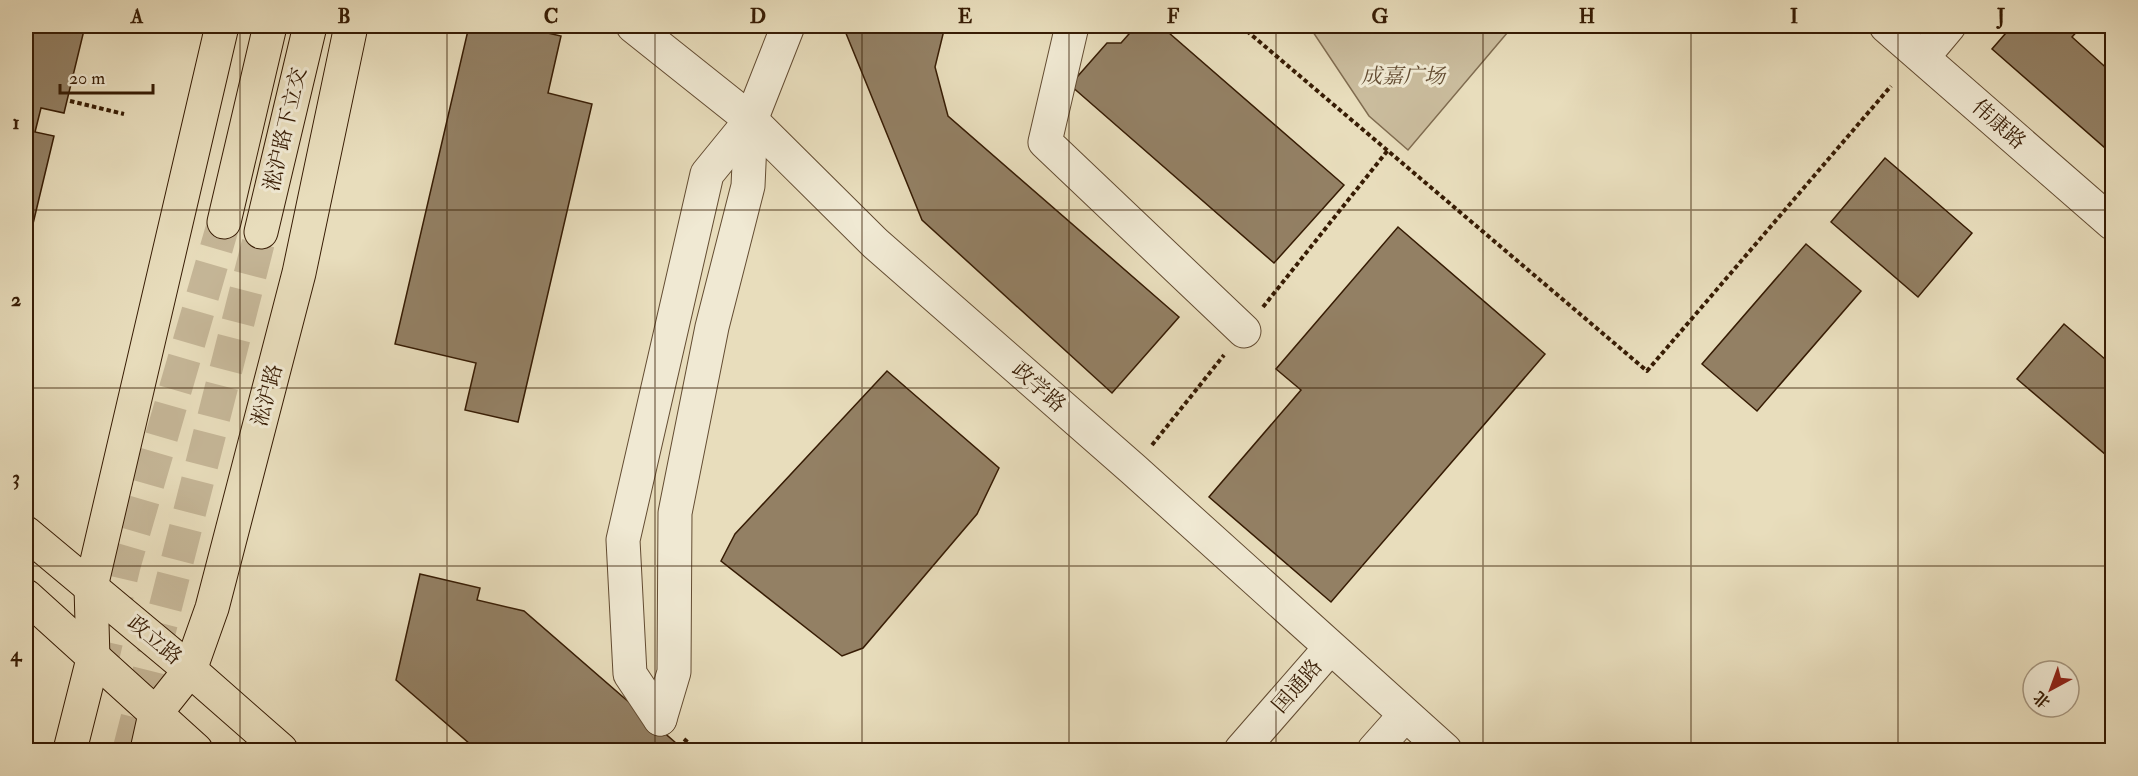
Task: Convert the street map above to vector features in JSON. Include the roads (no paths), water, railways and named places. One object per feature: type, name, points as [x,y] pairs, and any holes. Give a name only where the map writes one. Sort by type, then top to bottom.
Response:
[{"type":"main road","points":[[70,750],[93,659],[91,587],[222,26]]},
{"type":"main road","name":"淞沪路下立交","points":[[224,222],[270,26]]},
{"type":"main road","name":"淞沪路下立交","points":[[261,232],[310,26]]},
{"type":"main road","name":"淞沪路","points":[[147,750],[155,714],[190,670],[212,608],[299,273],[351,26]]},
{"type":"main road","name":"政立路","points":[[26,533],[190,670],[281,750]]},
{"type":"main road","points":[[26,596],[196,750]]},
{"type":"street","name":"政学路","points":[[633,26],[751,120],[875,243],[1133,469],[1445,750]]},
{"type":"street","points":[[751,120],[748,186],[712,327],[675,513],[674,672],[660,719],[630,674],[623,540],[707,174],[751,120],[788,26]]},
{"type":"street","points":[[1072,26],[1045,142],[1244,331]]},
{"type":"street","name":"伟康路","points":[[1886,26],[2112,223]]},
{"type":"street","points":[[1923,57],[1949,26]]},
{"type":"street","name":"国通路","points":[[1241,750],[1330,648]]},
{"type":"street","points":[[1374,750],[1405,715]]},
{"type":"tunnel","points":[[99,674],[124,566],[224,222]]},
{"type":"tunnel","points":[[129,750],[261,232]]},
{"type":"park label","name":"成嘉广场","points":[[1403,76]]}]
